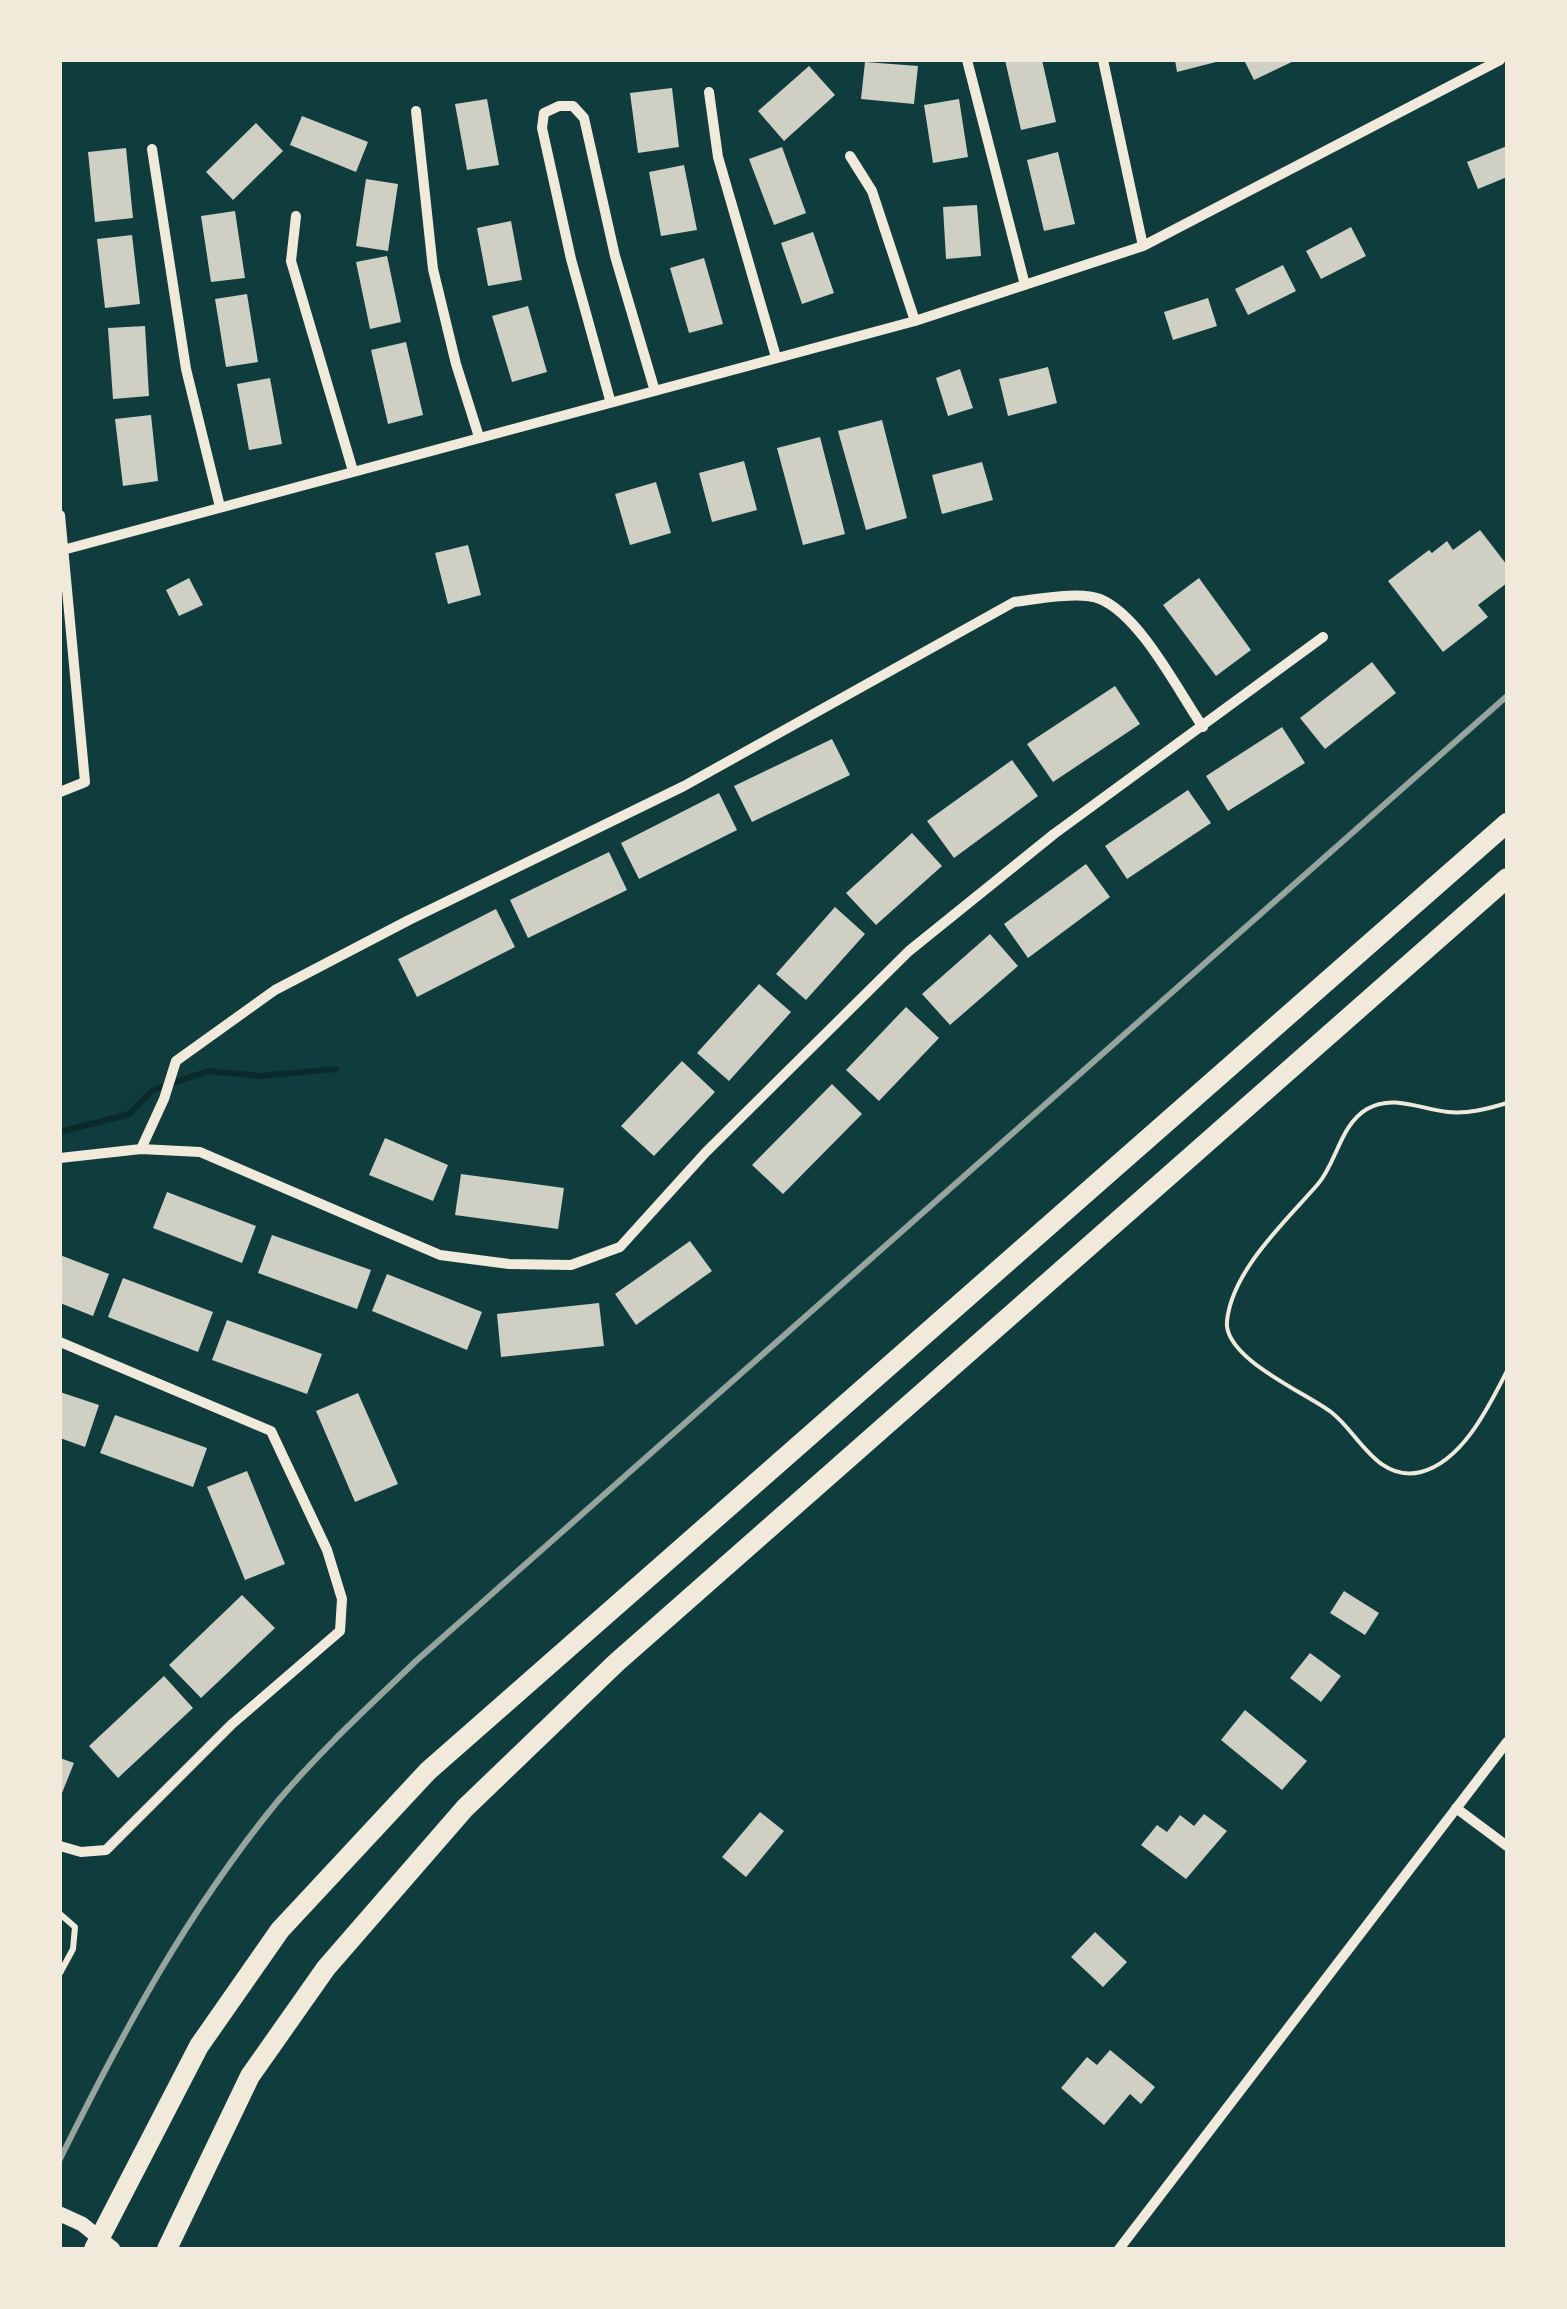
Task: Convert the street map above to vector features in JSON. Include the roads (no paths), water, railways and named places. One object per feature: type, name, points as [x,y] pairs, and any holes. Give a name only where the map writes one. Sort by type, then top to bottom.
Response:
[{"type":"main road","points":[[102,2245],[199,2046],[270,1945],[428,1771],[1507,823]]},
{"type":"main road","points":[[167,2249],[250,2076],[326,1968],[464,1808],[632,1648],[1507,878]]},
{"type":"street","points":[[966,60],[1025,285]]},
{"type":"street","points":[[1103,60],[1144,246]]},
{"type":"street","points":[[63,550],[654,388],[915,321],[1144,246],[1500,60]]},
{"type":"street","points":[[709,92],[718,157],[776,357]]},
{"type":"street","points":[[610,400],[571,259],[542,128],[544,113],[559,106],[573,106],[584,118],[615,256],[654,388]]},
{"type":"street","points":[[416,112],[433,269],[478,437]]},
{"type":"street","points":[[152,149],[186,369],[220,507]]},
{"type":"street","points":[[850,156],[872,191],[915,321]]},
{"type":"street","points":[[296,216],[291,260],[353,471]]},
{"type":"street","points":[[60,515],[64,609],[85,782],[60,792]]},
{"type":"street","points":[[140,1149],[164,1099],[176,1061],[275,990],[684,786],[1014,602],[1051,597],[1099,598],[1133,623],[1202,727]]},
{"type":"street","points":[[60,1158],[140,1149],[200,1152],[440,1255],[509,1264],[572,1265],[620,1247],[706,1152],[909,951],[1054,834],[1323,637]]},
{"type":"street","points":[[60,1342],[272,1431],[328,1550],[342,1598],[340,1631],[232,1724],[106,1850],[80,1852],[60,1846]]},
{"type":"street","points":[[1119,2249],[1507,1742]]},
{"type":"street","points":[[1456,1808],[1507,1846]]},
{"type":"street","points":[[60,2214],[82,2224],[102,2245]]},
{"type":"lane","points":[[60,1914],[75,1927],[73,1949],[60,1973]]},
{"type":"waterway","points":[[60,1132],[129,1114],[153,1090],[208,1071],[260,1076],[336,1069]]},
{"type":"railway","points":[[60,2159],[133,2019],[213,1887],[277,1802],[327,1748],[416,1661],[1507,696]]}]
